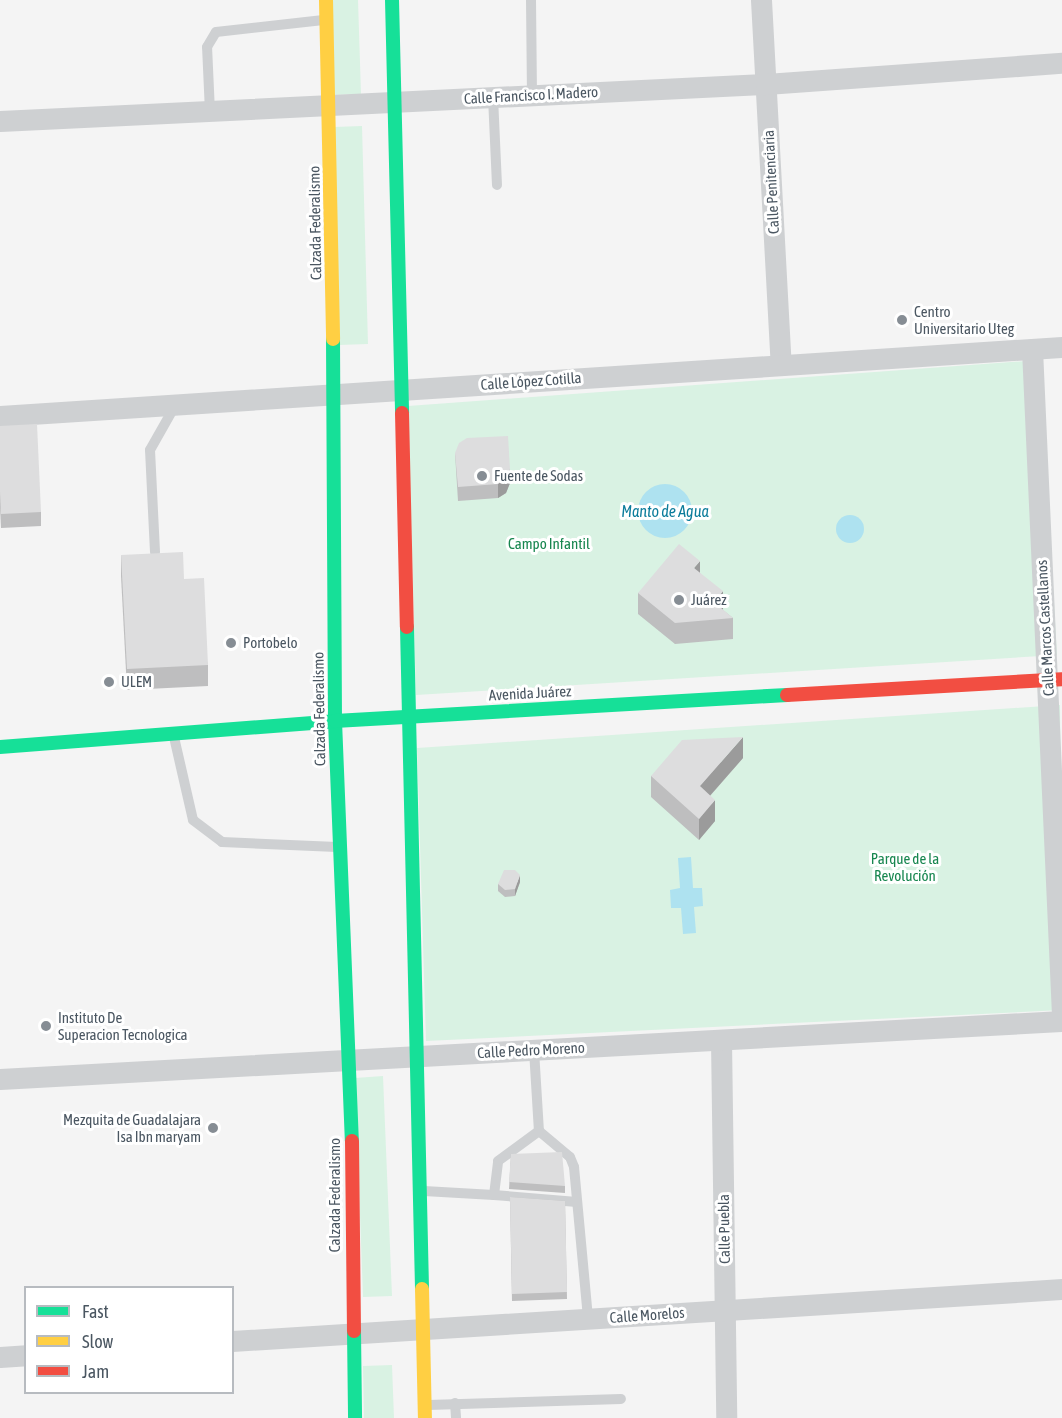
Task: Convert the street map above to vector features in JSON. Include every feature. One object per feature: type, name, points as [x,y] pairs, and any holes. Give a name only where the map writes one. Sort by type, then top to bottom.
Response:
[{"type":"main road","name":"Calzada Federalismo","points":[[326,0],[334,394],[335,721],[351,1060],[355,1418]]},
{"type":"main road","points":[[392,0],[411,717],[425,1411]]},
{"type":"main road","name":"Avenida Juárez","points":[[0,747],[335,721],[1055,680]]},
{"type":"street","name":"Calle Penitenciaria","points":[[761,0],[781,364]]},
{"type":"street","name":"Calle Francisco I. Madero","points":[[0,121],[766,84],[1062,63]]},
{"type":"street","name":"Calle López Cotilla","points":[[0,416],[1062,347]]},
{"type":"street","name":"Calle Marcos Castellanos","points":[[1032,349],[1055,680],[1062,1015]]},
{"type":"street","name":"Calle Pedro Moreno","points":[[0,1079],[1062,1021]]},
{"type":"street","name":"Calle Puebla","points":[[721,1040],[726,1418]]},
{"type":"street","name":"Calle Morelos","points":[[234,1341],[1062,1289]]},
{"type":"street","points":[[0,1357],[24,1355]]},
{"type":"lane","points":[[531,0],[532,95]]},
{"type":"lane","points":[[210,112],[207,47],[216,32],[326,20]]},
{"type":"lane","points":[[493,97],[497,185]]},
{"type":"lane","points":[[155,552],[150,450],[177,404]]},
{"type":"lane","points":[[174,734],[193,820],[222,842],[341,847]]},
{"type":"lane","points":[[534,1050],[539,1131],[570,1157],[577,1202],[588,1319]]},
{"type":"lane","points":[[494,1195],[498,1161],[539,1131]]},
{"type":"lane","points":[[421,1191],[577,1202]]},
{"type":"lane","points":[[425,1411],[455,1403],[621,1399]]},
{"type":"lane","points":[[455,1403],[456,1418]]},
{"type":"green space","points":[[330,0],[358,0],[361,94],[332,95]]},
{"type":"green space","points":[[362,126],[368,344],[339,345],[334,127]]},
{"type":"green space","name":"Campo Infantil","points":[[1040,360],[1057,655],[416,695],[408,406]]},
{"type":"green space","name":"Parque de la Revolución","points":[[1060,705],[1062,1010],[426,1041],[417,748]]},
{"type":"green space","points":[[383,1076],[392,1296],[363,1297],[355,1078]]},
{"type":"green space","points":[[392,1365],[394,1418],[364,1418],[363,1366]]},
{"type":"water","name":"Manto de Agua","points":[[665,484],[675,486],[684,492],[690,501],[692,511],[690,521],[684,530],[675,536],[665,538],[655,536],[646,530],[640,521],[638,511],[640,501],[646,492],[655,486]]},
{"type":"water","points":[[850,515],[860,519],[864,529],[860,539],[850,543],[840,539],[836,529],[840,519]]},
{"type":"water","points":[[691,857],[693,888],[702,888],[703,906],[694,907],[696,933],[683,934],[681,908],[671,908],[670,890],[680,888],[678,858]]},
{"type":"building","points":[[37,424],[41,512],[1,514],[0,426]]},
{"type":"building","name":"Fuente de Sodas","points":[[508,436],[510,469],[506,478],[498,484],[458,487],[455,453],[459,443],[467,438]]},
{"type":"building","points":[[679,544],[700,561],[694,568],[723,591],[714,602],[733,618],[675,623],[638,593]]},
{"type":"building","points":[[183,552],[184,579],[204,578],[208,665],[127,669],[121,555]]},
{"type":"building","points":[[743,737],[700,786],[715,800],[699,819],[651,776],[682,740]]},
{"type":"building","points":[[504,870],[515,870],[520,875],[515,889],[505,890],[498,884]]},
{"type":"building","points":[[562,1152],[565,1186],[509,1182],[511,1154]]},
{"type":"building","points":[[510,1197],[565,1201],[567,1292],[512,1294]]},
{"type":"traffic: fast","points":[[392,0],[402,413]]},
{"type":"traffic: fast","points":[[333,339],[335,721],[352,1141]]},
{"type":"traffic: fast","points":[[407,627],[422,1289]]},
{"type":"traffic: fast","points":[[0,747],[335,721],[787,695]]},
{"type":"traffic: fast","points":[[354,1331],[355,1418]]},
{"type":"traffic: slow","points":[[326,0],[333,339]]},
{"type":"traffic: slow","points":[[422,1289],[425,1418]]},
{"type":"traffic: jam","points":[[402,413],[407,627]]},
{"type":"traffic: jam","points":[[787,695],[1062,679]]},
{"type":"traffic: jam","points":[[352,1141],[354,1331]]},
{"type":"place","name":"Centro Universitario Uteg","points":[[902,320]]},
{"type":"place","name":"Fuente de Sodas","points":[[482,476]]},
{"type":"place","name":"Juárez","points":[[679,600]]},
{"type":"place","name":"Portobelo","points":[[231,643]]},
{"type":"place","name":"ULEM","points":[[109,682]]},
{"type":"place","name":"Instituto De Superacion Tecnologica","points":[[46,1026]]},
{"type":"place","name":"Mezquita de Guadalajara Isa Ibn maryam","points":[[213,1128]]}]
